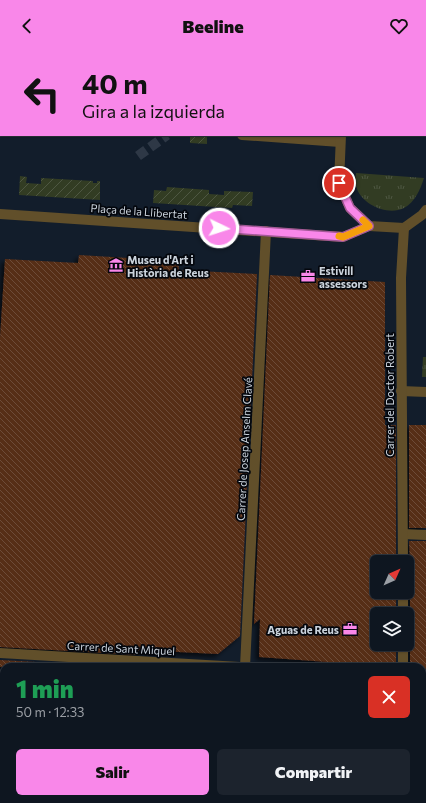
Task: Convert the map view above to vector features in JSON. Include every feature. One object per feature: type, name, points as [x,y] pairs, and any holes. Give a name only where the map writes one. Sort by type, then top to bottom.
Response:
[{"type":"street","points":[[275,136],[341,138],[339,183],[350,208],[369,226],[404,228],[422,215],[426,210]]},
{"type":"street","name":"Plaça de la Llibertat","points":[[0,214],[343,237],[369,226]]},
{"type":"street","name":"Carrer del Doctor Robert","points":[[403,555],[401,278],[404,228]]},
{"type":"street","name":"Carrer de Josep Anselm Clavé","points":[[245,663],[266,232]]},
{"type":"street","points":[[401,391],[426,392]]},
{"type":"street","points":[[403,534],[426,535]]},
{"type":"street","points":[[403,651],[403,663]]},
{"type":"street","name":"Carrer de Sant Miquel","points":[[0,653],[171,663]]},
{"type":"green space","points":[[190,136],[207,136],[207,144],[190,143]]},
{"type":"green space","points":[[356,173],[424,178],[419,191],[408,205],[404,208],[391,211],[377,208],[360,195],[355,181]]},
{"type":"green space","points":[[20,176],[27,177],[26,183],[41,184],[41,178],[93,181],[93,183],[100,181],[100,200],[19,195]]},
{"type":"green space","points":[[167,187],[209,190],[209,194],[224,195],[224,191],[253,192],[252,206],[233,205],[232,208],[153,203],[154,190],[166,191]]},
{"type":"green space","points":[[423,357],[426,357],[426,377],[422,377]]},
{"type":"building","points":[[79,255],[178,261],[179,270],[257,274],[240,636],[218,654],[139,650],[139,655],[0,647],[0,338],[5,259],[78,263]]},
{"type":"building","points":[[270,275],[385,282],[385,425],[396,425],[396,555],[370,555],[370,599],[396,599],[396,607],[370,607],[370,651],[396,651],[396,663],[341,663],[259,657],[260,619],[254,624]]},
{"type":"building","points":[[409,425],[426,425],[426,528],[409,528]]},
{"type":"building","points":[[409,541],[426,541],[426,663],[410,663],[410,651],[414,651],[414,607],[410,607],[410,599],[414,599],[414,555],[410,555]]},
{"type":"building","points":[[0,660],[55,663],[0,663]]},
{"type":"tunnel","points":[[138,156],[166,136]]},
{"type":"slow traffic","points":[[339,236],[343,237],[369,226],[363,220]]},
{"type":"place","name":"Museu d'Art i Història de Reus","points":[[116,265]]},
{"type":"place","name":"Estivill assessors","points":[[308,276]]},
{"type":"place","name":"Aguas de Reus","points":[[350,629]]},
{"type":"route","points":[[219,228],[343,237],[369,226],[350,208],[339,183]]}]
